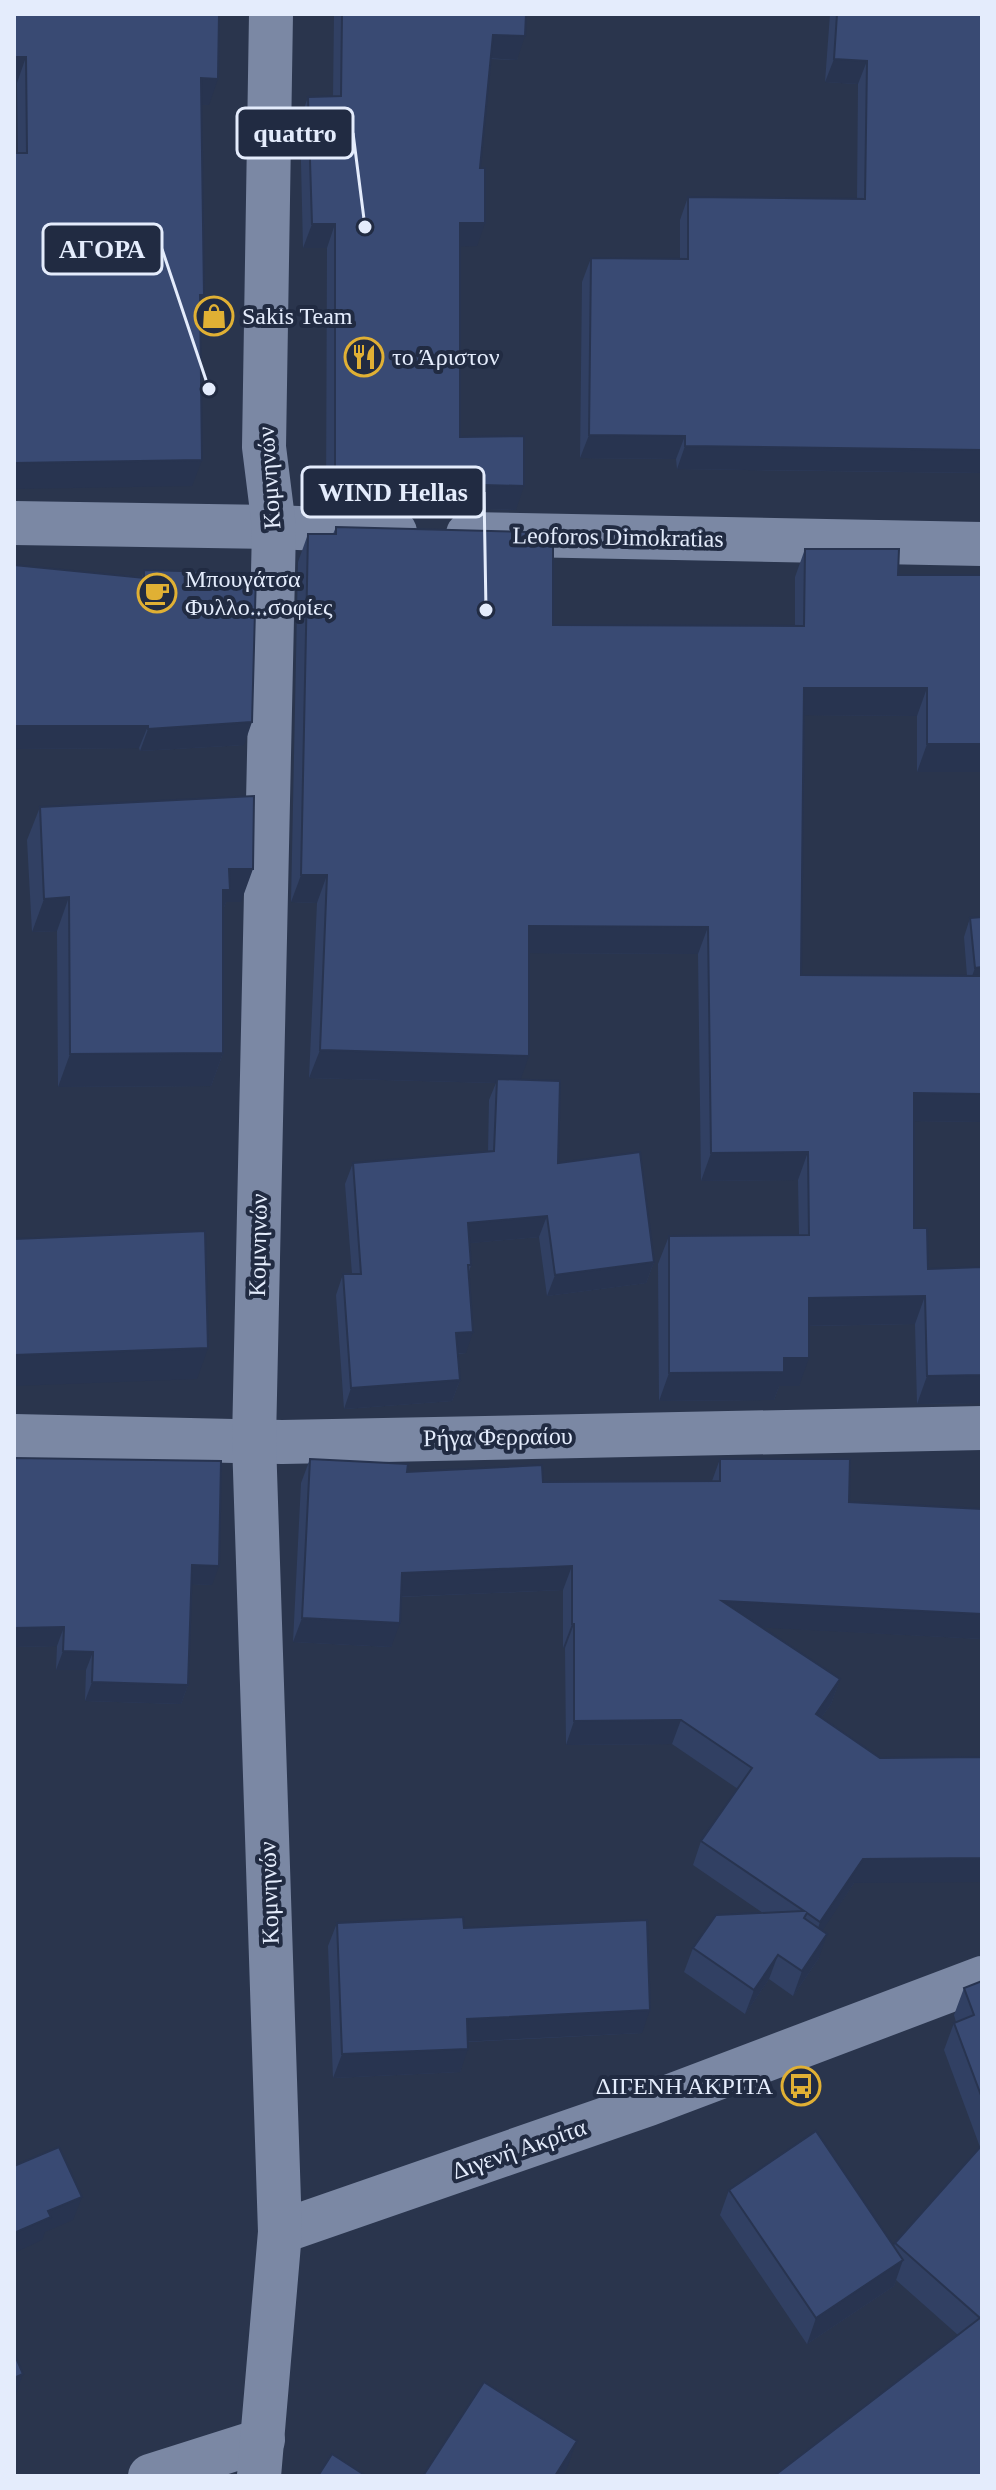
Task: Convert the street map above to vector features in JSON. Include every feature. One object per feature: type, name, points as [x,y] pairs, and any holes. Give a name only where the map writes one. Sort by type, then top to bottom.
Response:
[{"type":"street","name":"Κομνηνών","points":[[261,2458],[280,2232],[254,1441],[274,527],[264,447],[271,14]]},
{"type":"street","name":"Leoforos Dimokratias","points":[[14,523],[982,544]]},
{"type":"street","name":"Ρήγα Φερραίου","points":[[14,1436],[254,1441],[982,1428]]},
{"type":"street","name":"Διγενή Ακρίτα","points":[[280,2232],[649,2104],[982,1978]]},
{"type":"street","points":[[150,2476],[261,2458]]},
{"type":"building","points":[[14,14],[219,14],[218,79],[201,78],[204,295],[200,295],[202,460],[14,463],[14,153],[27,153],[26,57],[14,57]]},
{"type":"building","points":[[342,14],[526,14],[525,36],[493,35],[480,168],[485,168],[485,223],[460,223],[460,437],[524,436],[524,486],[335,481],[335,224],[312,224],[308,97],[341,96]]},
{"type":"building","points":[[837,14],[982,14],[982,450],[685,446],[685,436],[589,435],[591,258],[688,259],[688,197],[865,199],[867,61],[834,59]]},
{"type":"building","points":[[336,527],[526,532],[526,535],[553,536],[553,625],[804,626],[805,549],[899,549],[898,575],[982,575],[982,744],[927,744],[927,688],[804,688],[801,975],[982,976],[982,1094],[914,1093],[914,1228],[927,1228],[928,1269],[982,1267],[982,1375],[927,1376],[925,1296],[809,1298],[809,1358],[784,1358],[784,1372],[669,1373],[669,1236],[809,1235],[808,1152],[711,1153],[708,927],[529,926],[529,1056],[320,1050],[327,875],[301,875],[308,534],[336,534]]},
{"type":"building","points":[[14,565],[144,578],[144,570],[256,573],[252,722],[148,729],[148,726],[14,726]]},
{"type":"building","points":[[254,796],[253,869],[229,869],[230,890],[223,890],[223,1053],[70,1054],[69,897],[44,899],[40,807]]},
{"type":"building","points":[[982,917],[982,967],[975,968],[970,918]]},
{"type":"building","points":[[497,1079],[560,1081],[558,1163],[640,1152],[654,1262],[555,1275],[547,1216],[468,1223],[473,1332],[456,1333],[460,1380],[351,1388],[343,1274],[361,1274],[353,1163],[494,1151]]},
{"type":"building","points":[[205,1231],[208,1348],[14,1355],[14,1239]]},
{"type":"building","points":[[14,1458],[221,1461],[219,1566],[192,1565],[188,1685],[92,1682],[93,1652],[63,1651],[64,1627],[14,1628]]},
{"type":"building","points":[[310,1459],[408,1464],[407,1472],[542,1465],[543,1482],[720,1481],[720,1459],[850,1459],[849,1502],[982,1509],[982,1614],[722,1601],[840,1679],[816,1714],[880,1758],[982,1757],[982,1858],[863,1859],[820,1922],[807,1913],[804,1918],[827,1934],[802,1971],[778,1955],[754,1990],[693,1948],[716,1915],[804,1911],[701,1841],[752,1768],[681,1720],[574,1721],[572,1566],[402,1573],[400,1623],[302,1618]]},
{"type":"building","points":[[463,1917],[464,1928],[647,1920],[650,2010],[467,2019],[468,2049],[342,2054],[337,1923]]},
{"type":"building","points":[[982,1981],[982,2098],[954,2023],[974,2015],[964,1988]]},
{"type":"building","points":[[816,2131],[903,2260],[816,2318],[729,2190]]},
{"type":"building","points":[[982,2145],[982,2476],[774,2476],[980,2318],[895,2243]]},
{"type":"building","points":[[59,2147],[82,2197],[48,2211],[51,2217],[14,2233],[14,2166]]},
{"type":"building","points":[[14,2353],[23,2374],[14,2378]]},
{"type":"building","points":[[484,2382],[577,2441],[555,2476],[423,2476]]},
{"type":"building","points":[[332,2454],[366,2476],[318,2476]]},
{"type":"place","name":"quattro","points":[[365,227]]},
{"type":"place","name":"Sakis Team","points":[[214,316]]},
{"type":"place","name":"το Άριστον","points":[[364,357]]},
{"type":"place","name":"ΑΓΟΡΑ","points":[[209,389]]},
{"type":"place","name":"Μπουγάτσα Φυλλο...σοφίες","points":[[157,593]]},
{"type":"place","name":"WIND Hellas","points":[[486,610]]},
{"type":"place","name":"ΔΙΓΕΝΗ ΑΚΡΙΤΑ","points":[[801,2086]]}]
